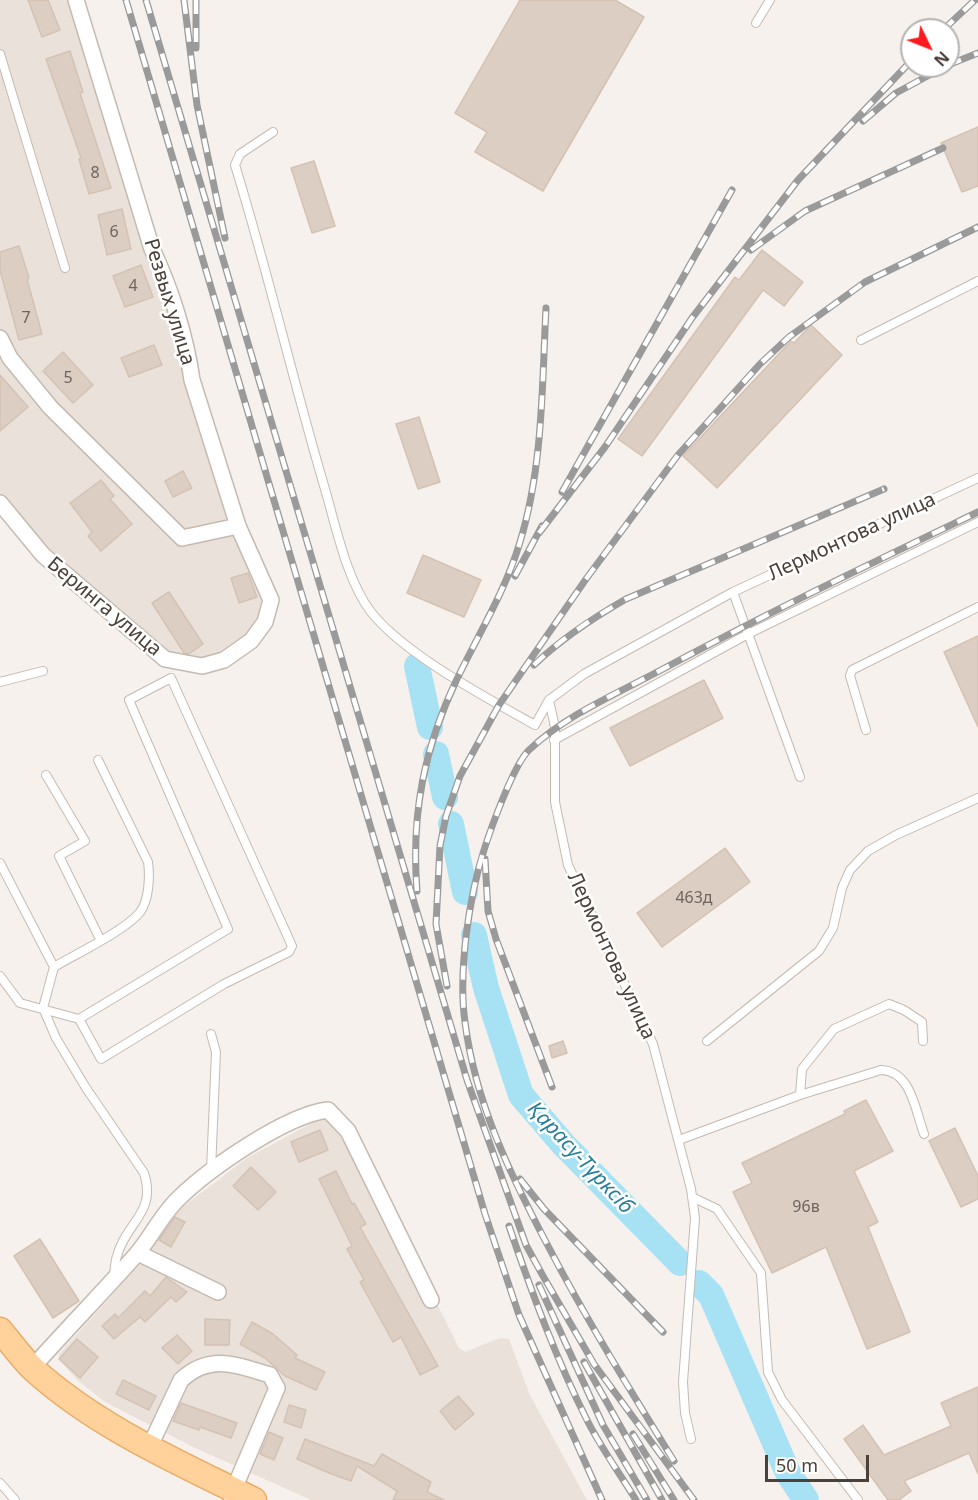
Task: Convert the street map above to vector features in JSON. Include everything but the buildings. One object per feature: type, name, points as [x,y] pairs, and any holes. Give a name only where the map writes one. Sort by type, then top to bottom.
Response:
[{"type":"main road","points":[[0,1330],[32,1368],[60,1390],[149,1448],[239,1497]]},
{"type":"street","name":"Резвых улица","points":[[76,0],[149,238],[161,268],[189,359],[192,380],[238,526],[270,600]]},
{"type":"street","points":[[0,338],[10,358],[50,408],[182,538],[238,526]]},
{"type":"street","name":"Беринга улица","points":[[0,503],[43,555],[165,659],[202,666],[224,660],[251,641],[265,622],[270,600]]},
{"type":"street","points":[[32,1368],[138,1253],[162,1216],[180,1196],[237,1153],[296,1118],[328,1110],[348,1131],[431,1300]]},
{"type":"street","points":[[138,1253],[218,1292]]},
{"type":"street","points":[[149,1448],[181,1380],[190,1372],[219,1362],[270,1375],[277,1388],[239,1497]]},
{"type":"lane","points":[[756,23],[770,0]]},
{"type":"lane","points":[[0,54],[65,268]]},
{"type":"lane","points":[[273,132],[240,154],[235,165],[315,457],[339,536],[360,594],[369,610],[399,641],[508,710],[535,725],[549,700]]},
{"type":"lane","points":[[861,340],[978,281]]},
{"type":"lane","name":"Лермонтова улица","points":[[691,1439],[684,1413],[683,1382],[695,1218],[692,1197],[653,1044],[568,865],[555,802],[555,727],[549,700],[584,674],[733,592],[978,478]]},
{"type":"lane","points":[[554,740],[748,634],[978,522]]},
{"type":"lane","points":[[733,592],[800,777]]},
{"type":"lane","points":[[866,730],[850,676],[852,670],[978,607]]},
{"type":"lane","points":[[0,682],[43,671]]},
{"type":"lane","points":[[0,976],[20,1004],[79,1019],[101,1059],[224,984],[289,952],[292,946],[171,678],[129,700],[228,929],[79,1019]]},
{"type":"lane","points":[[54,967],[141,911],[150,877],[148,862],[98,760]]},
{"type":"lane","points":[[46,775],[85,842],[59,856],[100,939]]},
{"type":"lane","points":[[707,1041],[819,951],[832,928],[842,888],[850,870],[868,851],[896,835],[978,798]]},
{"type":"lane","points":[[0,863],[54,967],[43,1008],[56,1038],[86,1088],[144,1173],[149,1187],[146,1207],[117,1254],[114,1279]]},
{"type":"lane","points":[[800,1095],[802,1070],[834,1029],[889,1005],[904,1010],[922,1022],[923,1041]]},
{"type":"lane","points":[[211,1034],[216,1052],[211,1173]]},
{"type":"lane","points":[[679,1140],[800,1095],[881,1070],[893,1071],[904,1079],[924,1134]]},
{"type":"lane","points":[[692,1197],[717,1209],[761,1273],[768,1372],[787,1407],[858,1500]]},
{"type":"lane","points":[[0,1483],[15,1500]]},
{"type":"shaded area","points":[[0,0],[71,0],[263,601],[253,629],[234,648],[211,656],[187,658],[162,650],[67,567],[20,522],[0,496]]},
{"type":"shaded area","points":[[321,1118],[331,1120],[341,1129],[429,1305],[438,1306],[459,1348],[465,1352],[500,1338],[509,1339],[530,1395],[587,1500],[311,1500],[193,1447],[105,1402],[77,1380],[59,1359],[59,1354],[149,1254],[172,1215],[247,1158]]},
{"type":"waterway","name":"Қарасу-Түрксіб","points":[[417,666],[430,727]]},
{"type":"waterway","name":"Қарасу-Түрксіб","points":[[436,754],[445,797]]},
{"type":"waterway","name":"Қарасу-Түрксіб","points":[[451,824],[465,892]]},
{"type":"waterway","name":"Қарасу-Түрксіб","points":[[474,935],[486,988],[521,1095],[563,1144],[680,1263]]},
{"type":"waterway","name":"Қарасу-Түрксіб","points":[[699,1283],[711,1295],[788,1473],[806,1500]]},
{"type":"railway","points":[[126,0],[485,1214],[519,1315],[602,1500]]},
{"type":"railway","points":[[146,0],[467,1080],[526,1245],[594,1364],[694,1500]]},
{"type":"railway","points":[[184,0],[197,105],[225,238]]},
{"type":"railway","points":[[196,0],[196,48]]},
{"type":"railway","points":[[956,18],[975,0]]},
{"type":"railway","points":[[960,60],[978,53]]},
{"type":"railway","points":[[539,533],[605,447],[692,318],[798,180],[900,73]]},
{"type":"railway","points":[[863,121],[896,93],[924,78]]},
{"type":"railway","points":[[751,250],[805,211],[943,148]]},
{"type":"railway","points":[[562,492],[732,190]]},
{"type":"railway","points":[[447,986],[436,924],[440,846],[446,816],[460,776],[499,705],[586,579],[678,455],[760,364],[789,337],[865,282],[978,227]]},
{"type":"railway","points":[[417,891],[418,808],[428,756],[457,679],[507,578],[528,514],[540,426],[546,308]]},
{"type":"railway","points":[[534,665],[578,629],[626,599],[884,489]]},
{"type":"railway","points":[[674,1461],[562,1272],[520,1191],[496,1137],[477,1081],[465,1022],[463,981],[466,935],[484,850],[504,797],[523,757],[543,737],[559,726],[592,706],[740,629],[978,512]]},
{"type":"railway","points":[[515,576],[542,526]]},
{"type":"railway","points":[[485,859],[488,911],[496,939],[552,1087]]},
{"type":"railway","points":[[520,1179],[544,1209],[663,1332]]},
{"type":"railway","points":[[509,1226],[545,1326],[576,1398],[599,1442],[636,1500]]},
{"type":"railway","points":[[539,1285],[603,1425],[647,1500]]},
{"type":"railway","points":[[584,1362],[662,1500]]},
{"type":"railway","points":[[633,1434],[674,1500]]}]
